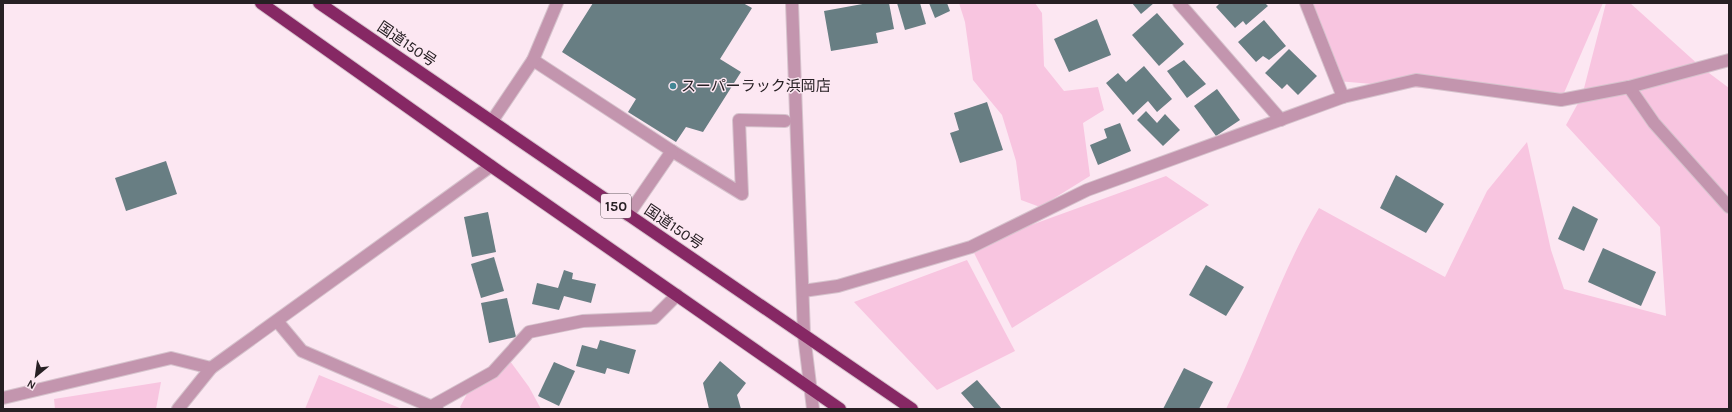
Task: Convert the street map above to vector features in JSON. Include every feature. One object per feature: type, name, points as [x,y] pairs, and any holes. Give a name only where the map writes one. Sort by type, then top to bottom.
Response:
[{"type":"highway","name":"150","points":[[261,3],[491,166],[840,409]]},
{"type":"highway","name":"国道150号","points":[[319,3],[912,409]]},
{"type":"street","points":[[492,121],[533,60],[557,3]]},
{"type":"street","points":[[792,3],[804,335],[812,390],[813,409]]},
{"type":"street","points":[[1179,3],[1282,120]]},
{"type":"street","points":[[1306,3],[1343,97]]},
{"type":"street","points":[[533,60],[672,151],[742,194],[739,120],[785,120]]},
{"type":"street","points":[[803,291],[838,286],[971,247],[1087,190],[1343,97],[1416,80],[1561,100],[1629,87],[1729,60]]},
{"type":"street","points":[[1629,87],[1654,123],[1729,207]]},
{"type":"street","points":[[628,215],[672,151]]},
{"type":"street","points":[[178,409],[211,368],[491,166]]},
{"type":"street","points":[[277,321],[302,351],[433,408],[493,372],[529,332],[583,321],[654,318],[677,295]]},
{"type":"street","points":[[3,398],[171,358],[211,368]]},
{"type":"shaded area","points":[[959,3],[1035,3],[1042,13],[1044,66],[1064,91],[1098,87],[1104,110],[1083,123],[1090,176],[1040,207],[1021,200],[1016,161],[1002,115],[973,80],[965,22]]},
{"type":"shaded area","points":[[1308,3],[1603,3],[1561,100],[1337,81]]},
{"type":"shaded area","points":[[1606,3],[1630,3],[1701,67],[1729,88],[1729,409],[1226,409],[1293,257],[1319,208],[1445,277],[1487,191],[1527,142],[1551,250],[1564,289],[1666,316],[1660,227],[1566,125],[1582,96]]},
{"type":"shaded area","points":[[1166,176],[1209,205],[1012,328],[971,247]]},
{"type":"shaded area","points":[[967,260],[1015,351],[937,390],[854,302]]},
{"type":"shaded area","points":[[510,361],[529,387],[541,409],[462,409],[460,407],[468,392]]},
{"type":"shaded area","points":[[319,375],[402,409],[305,409]]},
{"type":"shaded area","points":[[161,382],[156,409],[55,409],[54,399]]},
{"type":"building","name":"スーパーラック浜岡店","points":[[593,3],[743,3],[752,8],[720,59],[741,72],[703,132],[686,127],[676,142],[628,112],[636,99],[562,52]]},
{"type":"building","points":[[868,3],[889,3],[894,29],[876,33],[878,43],[831,51],[824,11]]},
{"type":"building","points":[[897,3],[920,3],[926,24],[905,30]]},
{"type":"building","points":[[929,3],[947,3],[950,11],[935,18]]},
{"type":"building","points":[[1132,3],[1154,3],[1141,14]]},
{"type":"building","points":[[1220,3],[1265,3],[1268,6],[1246,25],[1243,21],[1235,28],[1216,7]]},
{"type":"building","points":[[1157,13],[1184,44],[1159,66],[1132,35]]},
{"type":"building","points":[[1097,19],[1111,55],[1069,72],[1054,39]]},
{"type":"building","points":[[1264,20],[1286,46],[1269,60],[1263,56],[1256,62],[1238,42]]},
{"type":"building","points":[[1289,49],[1317,76],[1298,95],[1287,84],[1282,89],[1265,73]]},
{"type":"building","points":[[1184,60],[1206,84],[1187,98],[1167,71]]},
{"type":"building","points":[[1144,66],[1172,99],[1157,112],[1148,101],[1133,115],[1106,83],[1118,73],[1126,82]]},
{"type":"building","points":[[1217,89],[1240,120],[1216,136],[1194,106]]},
{"type":"building","points":[[987,102],[1003,150],[960,163],[950,133],[959,130],[954,113]]},
{"type":"building","points":[[1146,111],[1157,123],[1165,114],[1180,130],[1163,146],[1137,120]]},
{"type":"building","points":[[1120,123],[1131,151],[1098,165],[1090,145],[1107,138],[1104,129]]},
{"type":"building","points":[[166,161],[177,194],[126,211],[115,178]]},
{"type":"building","points":[[1396,175],[1444,204],[1426,233],[1380,208]]},
{"type":"building","points":[[1573,206],[1598,219],[1584,251],[1558,239]]},
{"type":"building","points":[[488,212],[496,252],[472,257],[464,217]]},
{"type":"building","points":[[1603,248],[1656,272],[1641,306],[1588,282]]},
{"type":"building","points":[[494,257],[504,291],[481,298],[471,264]]},
{"type":"building","points":[[1206,265],[1244,287],[1226,316],[1189,295]]},
{"type":"building","points":[[564,270],[573,273],[572,279],[596,284],[591,303],[564,296],[559,310],[532,304],[537,283],[558,288]]},
{"type":"building","points":[[507,298],[516,337],[489,343],[481,303]]},
{"type":"building","points":[[600,340],[636,350],[629,374],[607,368],[605,374],[576,366],[582,345],[597,349]]},
{"type":"building","points":[[720,361],[746,383],[737,395],[741,409],[709,409],[703,383]]},
{"type":"building","points":[[554,362],[575,371],[559,406],[538,396]]},
{"type":"building","points":[[1184,368],[1213,382],[1199,409],[1163,409]]},
{"type":"building","points":[[977,380],[1002,409],[975,409],[961,393]]},
{"type":"place","name":"スーパーラック浜岡店","points":[[673,86]]}]
